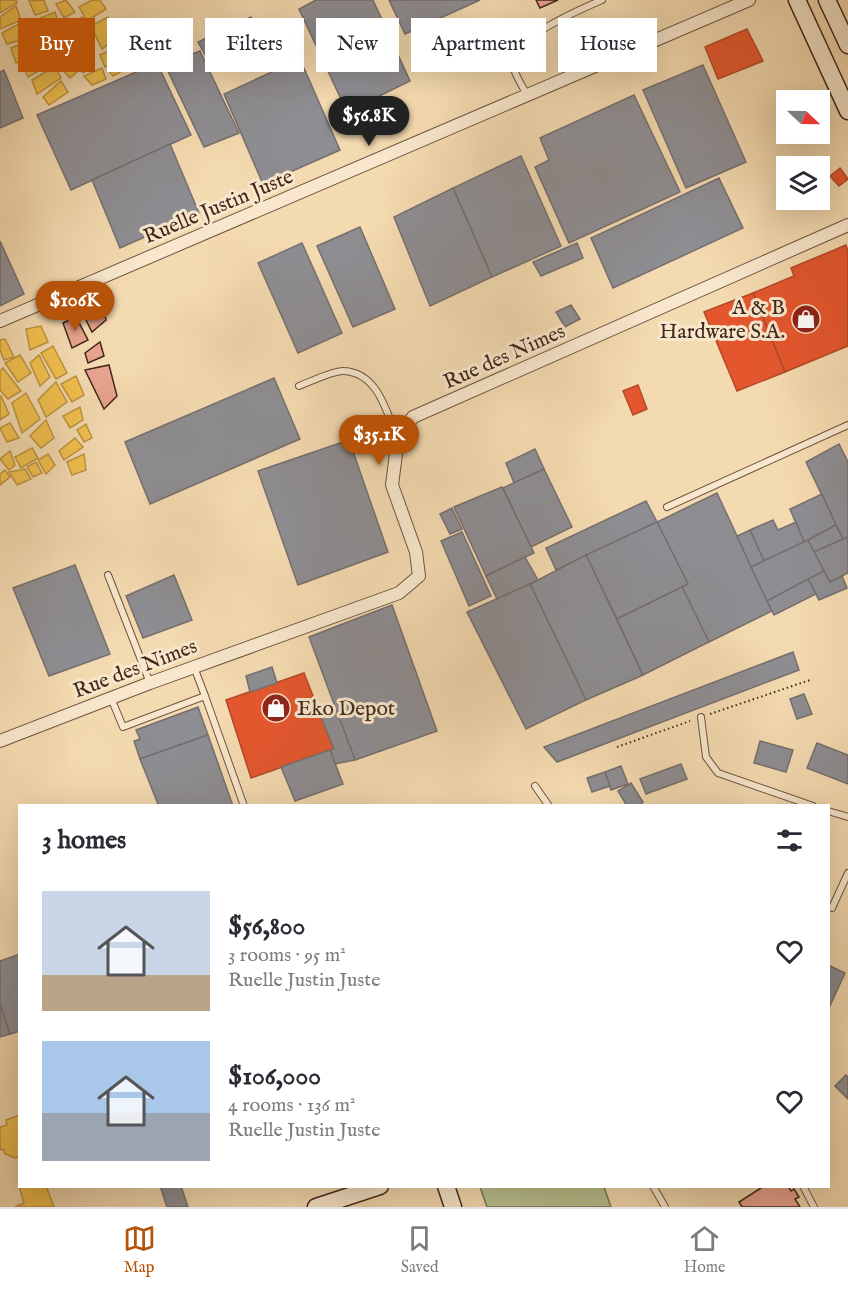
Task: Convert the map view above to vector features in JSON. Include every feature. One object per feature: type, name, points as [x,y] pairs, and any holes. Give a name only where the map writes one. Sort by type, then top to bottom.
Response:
[{"type":"main road","points":[[797,0],[848,111]]},
{"type":"main road","points":[[827,0],[848,45]]},
{"type":"main road","points":[[316,1207],[374,1188]]},
{"type":"main road","points":[[447,1188],[453,1207]]},
{"type":"street","name":"Ruelle Justin Juste","points":[[0,321],[749,0]]},
{"type":"street","name":"Rue des Nimes","points":[[0,741],[150,683],[399,593],[419,576],[416,552],[392,485],[398,438],[413,417],[848,225]]},
{"type":"lane","points":[[527,95],[513,66],[515,53],[529,39],[562,19],[602,0]]},
{"type":"lane","points":[[299,386],[343,370],[364,377],[376,387],[398,438]]},
{"type":"lane","points":[[667,507],[848,425]]},
{"type":"lane","points":[[108,575],[150,683]]},
{"type":"lane","points":[[194,667],[243,804]]},
{"type":"lane","points":[[111,698],[123,727],[205,696]]},
{"type":"lane","points":[[701,717],[706,757],[718,773],[807,804]]},
{"type":"lane","points":[[535,786],[548,804]]},
{"type":"lane","points":[[830,812],[848,817]]},
{"type":"lane","points":[[832,908],[848,873]]},
{"type":"lane","points":[[654,1188],[665,1207]]},
{"type":"lane","points":[[803,1188],[814,1207]]},
{"type":"path","points":[[617,747],[810,680]]},
{"type":"green space","points":[[480,1188],[604,1188],[611,1207],[487,1207]]},
{"type":"building: Homes","points":[[0,0],[16,0],[17,3],[0,13]]},
{"type":"building: Homes","points":[[44,0],[48,11],[35,15],[29,1]]},
{"type":"building: Homes","points":[[66,0],[75,12],[64,18],[56,4]]},
{"type":"building: Homes","points":[[92,0],[100,0],[106,9],[92,18],[85,18],[79,7]]},
{"type":"building: Homes","points":[[16,6],[20,18],[0,29],[0,17]]},
{"type":"building: Homes","points":[[55,12],[57,18],[40,18]]},
{"type":"building: Homes","points":[[109,18],[107,45],[102,49],[95,34],[95,24]]},
{"type":"building: Homes","points":[[18,24],[18,41],[7,44],[2,33]]},
{"type":"building: Homes","points":[[18,45],[18,62],[16,63],[11,48]]},
{"type":"building: Homes","points":[[107,52],[107,66],[105,67],[100,55]]},
{"type":"building: Homes","points":[[102,68],[106,79],[92,85],[84,76]]},
{"type":"building: Homes","points":[[26,72],[37,72],[28,77]]},
{"type":"building: Homes","points":[[45,72],[58,72],[61,78],[37,94],[32,80]]},
{"type":"building: Homes","points":[[65,72],[77,72],[70,78]]},
{"type":"building: Homes","points":[[61,81],[68,92],[49,105],[43,97]]},
{"type":"building: Homes","points":[[41,326],[48,342],[30,350],[26,329]]},
{"type":"building: Homes","points":[[5,339],[14,357],[4,360],[0,350],[0,340]]},
{"type":"building: Homes","points":[[53,346],[67,373],[56,379],[41,353]]},
{"type":"building: Homes","points":[[20,355],[31,373],[18,382],[5,363]]},
{"type":"building: Homes","points":[[39,355],[50,377],[40,386],[30,363]]},
{"type":"building: Homes","points":[[3,368],[21,391],[8,399],[0,390],[0,371]]},
{"type":"building: Homes","points":[[76,376],[84,395],[72,402],[61,384]]},
{"type":"building: Homes","points":[[56,382],[67,402],[46,417],[38,400]]},
{"type":"building: Homes","points":[[26,393],[40,419],[22,433],[12,403]]},
{"type":"building: Homes","points":[[0,397],[9,414],[0,420]]},
{"type":"building: Homes","points":[[80,407],[83,420],[70,428],[63,416]]},
{"type":"building: Homes","points":[[46,420],[54,438],[41,448],[30,436]]},
{"type":"building: Homes","points":[[10,423],[19,438],[7,442],[0,428]]},
{"type":"building: Homes","points":[[86,424],[92,438],[84,442],[77,430]]},
{"type":"building: Homes","points":[[75,438],[83,447],[64,460],[59,451]]},
{"type":"building: Homes","points":[[32,448],[38,458],[21,468],[15,457]]},
{"type":"building: Homes","points":[[10,451],[15,465],[9,470],[0,459]]},
{"type":"building: Homes","points":[[48,454],[55,465],[46,474],[38,460]]},
{"type":"building: Homes","points":[[84,454],[86,470],[72,475],[67,462]]},
{"type":"building: Homes","points":[[36,462],[42,473],[33,477],[27,467]]},
{"type":"building: Homes","points":[[25,469],[31,479],[17,485],[9,472]]},
{"type":"building: Homes","points":[[5,470],[10,477],[0,485],[0,474]]},
{"type":"building: Homes","points":[[18,1116],[18,1157],[5,1154],[3,1149],[0,1150],[0,1127],[7,1125],[6,1120]]},
{"type":"building: Homes","points":[[20,1188],[47,1188],[54,1207],[15,1207],[24,1203]]},
{"type":"building: Shops","points":[[747,29],[763,61],[718,79],[705,47]]},
{"type":"building: Shops","points":[[840,168],[848,179],[839,186],[830,176]]},
{"type":"building: Shops","name":"A & B Hardware S.A.","points":[[846,245],[848,251],[848,346],[785,372],[753,293],[794,276],[791,268]]},
{"type":"building: Shops","points":[[753,293],[785,372],[737,391],[704,312]]},
{"type":"building: Shops","points":[[638,385],[647,409],[633,415],[623,391]]},
{"type":"building: Shops","points":[[304,673],[334,749],[251,778],[226,700]]},
{"type":"building: Industry","points":[[316,0],[373,0],[381,18],[316,18],[316,45],[299,9]]},
{"type":"building: Industry","points":[[389,0],[480,0],[440,18],[411,18],[411,31],[405,34]]},
{"type":"building: Industry","points":[[205,39],[205,54],[198,42]]},
{"type":"building: Industry","points":[[200,51],[205,62],[205,72],[210,72],[239,133],[204,147],[168,72],[193,72],[193,54]]},
{"type":"building: Industry","points":[[399,57],[410,81],[347,112],[328,72],[399,72]]},
{"type":"building: Industry","points":[[703,65],[746,162],[686,188],[643,90]]},
{"type":"building: Industry","points":[[304,68],[340,150],[263,184],[224,94],[272,72],[304,72]]},
{"type":"building: Industry","points":[[4,70],[23,118],[0,128],[0,72]]},
{"type":"building: Industry","points":[[136,72],[161,72],[191,135],[71,190],[37,115]]},
{"type":"building: Industry","points":[[634,95],[680,192],[569,243],[535,167],[549,160],[540,138]]},
{"type":"building: Industry","points":[[170,144],[199,213],[120,248],[92,180]]},
{"type":"building: Industry","points":[[521,156],[561,246],[492,277],[453,188]]},
{"type":"building: Industry","points":[[719,178],[743,228],[613,288],[591,238]]},
{"type":"building: Industry","points":[[453,188],[492,277],[430,306],[394,217]]},
{"type":"building: Industry","points":[[360,227],[395,309],[353,327],[317,246]]},
{"type":"building: Industry","points":[[0,241],[24,294],[0,306]]},
{"type":"building: Industry","points":[[302,243],[342,333],[298,353],[258,263]]},
{"type":"building: Industry","points":[[577,243],[583,258],[541,276],[533,262]]},
{"type":"building: Industry","points":[[571,305],[580,319],[565,327],[556,312]]},
{"type":"building: Industry","points":[[274,378],[300,439],[150,504],[125,442]]},
{"type":"building: Industry","points":[[349,440],[388,552],[298,585],[258,471]]},
{"type":"building: Industry","points":[[839,444],[848,462],[848,537],[843,539],[806,462]]},
{"type":"building: Industry","points":[[535,449],[544,469],[514,483],[506,463]]},
{"type":"building: Industry","points":[[544,469],[572,527],[531,547],[503,488]]},
{"type":"building: Industry","points":[[502,487],[534,553],[486,576],[454,507]]},
{"type":"building: Industry","points":[[717,493],[772,611],[709,642],[682,587],[688,584],[657,522]]},
{"type":"building: Industry","points":[[822,494],[836,525],[804,542],[790,509]]},
{"type":"building: Industry","points":[[646,501],[657,522],[556,570],[546,548]]},
{"type":"building: Industry","points":[[452,508],[462,529],[450,534],[440,514]]},
{"type":"building: Industry","points":[[773,520],[778,530],[796,522],[804,542],[764,561],[750,530]]},
{"type":"building: Industry","points":[[657,522],[688,584],[617,619],[586,555]]},
{"type":"building: Industry","points":[[836,525],[843,539],[814,552],[808,540]]},
{"type":"building: Industry","points":[[750,530],[764,561],[751,567],[737,536]]},
{"type":"building: Industry","points":[[462,532],[491,596],[469,606],[441,541]]},
{"type":"building: Industry","points":[[848,537],[848,573],[830,582],[814,552]]},
{"type":"building: Industry","points":[[808,540],[824,571],[767,601],[751,567]]},
{"type":"building: Industry","points":[[586,555],[643,675],[586,700],[530,584]]},
{"type":"building: Industry","points":[[525,557],[538,580],[497,599],[486,576]]},
{"type":"building: Industry","points":[[75,565],[110,654],[49,676],[13,588]]},
{"type":"building: Industry","points":[[824,571],[830,582],[842,576],[847,588],[819,600],[808,579]]},
{"type":"building: Industry","points":[[174,575],[192,620],[143,638],[126,596]]},
{"type":"building: Industry","points":[[808,579],[816,594],[774,615],[767,601]]},
{"type":"building: Industry","points":[[530,584],[586,700],[526,729],[467,612]]},
{"type":"building: Industry","points":[[682,587],[709,642],[643,675],[617,619]]},
{"type":"building: Industry","points":[[392,605],[437,731],[355,760],[309,637]]},
{"type":"building: Industry","points":[[793,652],[799,670],[557,762],[544,747]]},
{"type":"building: Industry","points":[[272,667],[277,683],[250,692],[246,676]]},
{"type":"building: Industry","points":[[804,694],[812,714],[797,719],[790,699]]},
{"type":"building: Industry","points":[[198,707],[208,735],[140,759],[134,741],[140,739],[136,730]]},
{"type":"building: Industry","points":[[337,712],[355,760],[335,764],[330,750],[334,749],[321,717]]},
{"type":"building: Industry","points":[[208,735],[232,804],[158,804],[140,759]]},
{"type":"building: Industry","points":[[760,741],[793,750],[786,772],[754,763]]},
{"type":"building: Industry","points":[[817,743],[848,755],[848,784],[807,768]]},
{"type":"building: Industry","points":[[330,750],[343,784],[295,801],[281,767]]},
{"type":"building: Industry","points":[[681,764],[687,779],[646,794],[640,779]]},
{"type":"building: Industry","points":[[621,766],[628,784],[611,790],[605,772]]},
{"type":"building: Industry","points":[[605,772],[610,786],[592,792],[587,778]]},
{"type":"building: Industry","points":[[631,783],[643,802],[626,804],[618,791]]},
{"type":"building: Industry","points":[[18,955],[18,1032],[10,1034],[0,1005],[0,961]]},
{"type":"building: Industry","points":[[830,966],[845,973],[830,1006]]},
{"type":"building: Industry","points":[[0,1005],[10,1034],[0,1037]]},
{"type":"building: Industry","points":[[846,1075],[848,1077],[848,1099],[835,1086]]},
{"type":"building: Industry","points":[[161,1188],[182,1188],[188,1207],[167,1207]]},
{"type":"building: Other","points":[[536,0],[558,0],[540,8]]},
{"type":"building: Other","points":[[102,302],[106,320],[92,332],[83,314]]},
{"type":"building: Other","points":[[76,317],[88,340],[72,348],[63,323]]},
{"type":"building: Other","points":[[100,342],[104,356],[88,363],[85,353]]},
{"type":"building: Other","points":[[109,365],[117,396],[104,409],[85,370]]},
{"type":"building: Other","points":[[761,1188],[789,1188],[791,1191],[794,1189],[799,1197],[795,1199],[800,1207],[742,1207],[739,1202]]},
{"type":"place","name":"A & B Hardware S.A.","points":[[806,319]]},
{"type":"place","name":"Eko Depot","points":[[276,708]]}]
